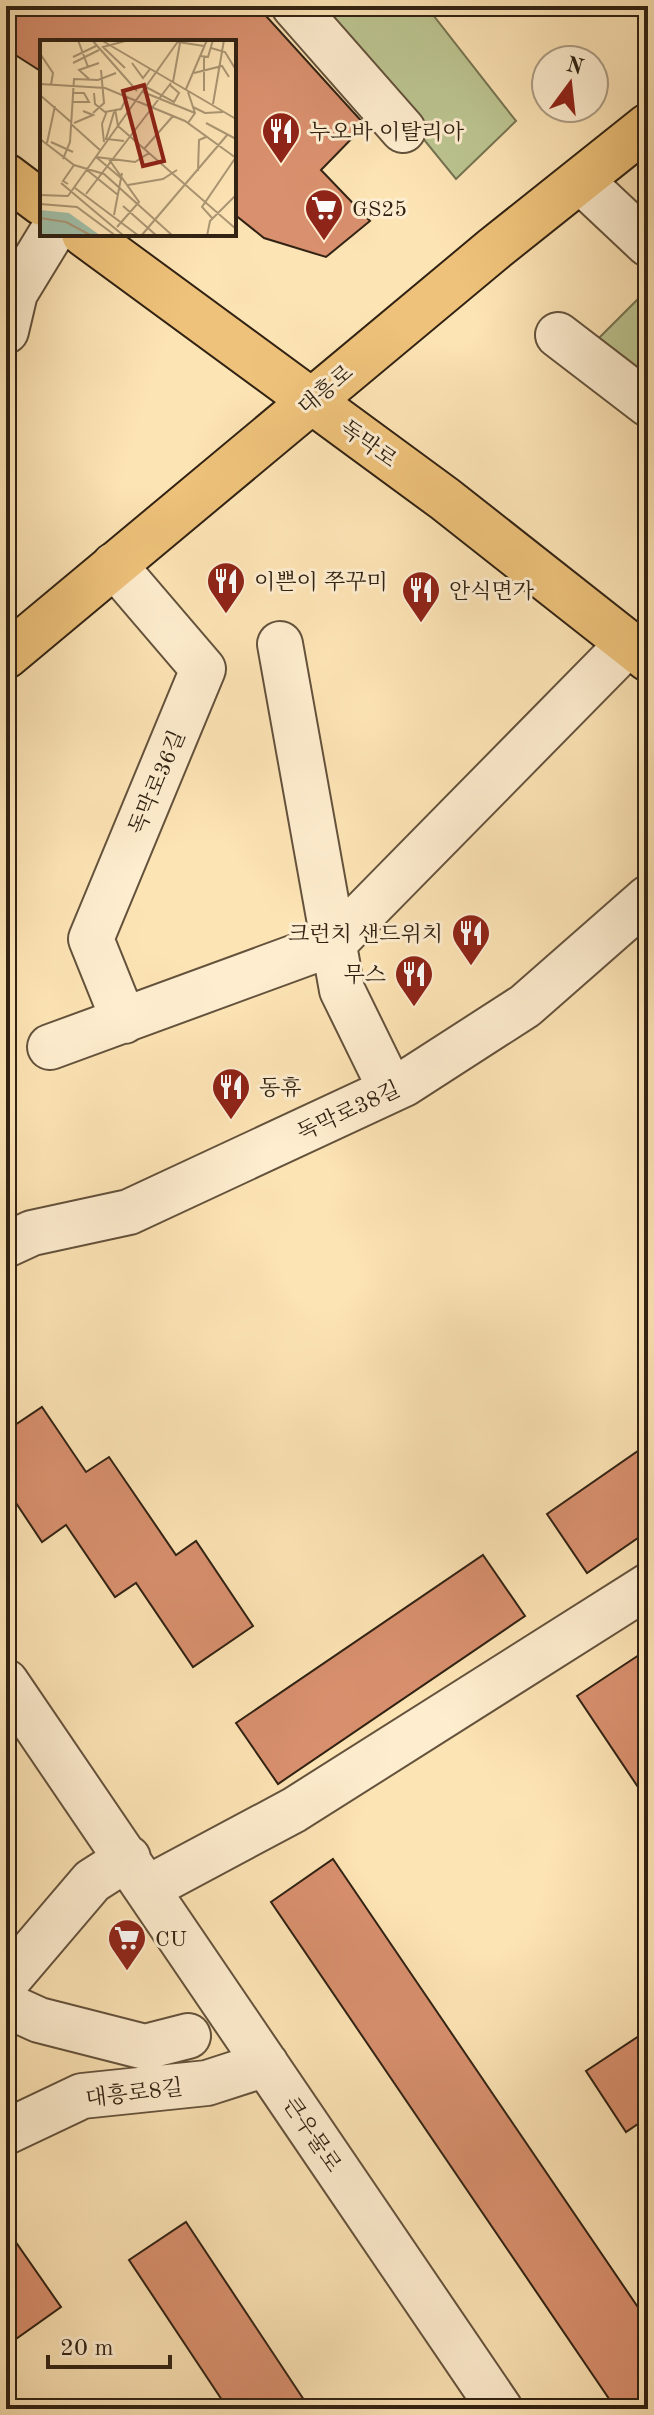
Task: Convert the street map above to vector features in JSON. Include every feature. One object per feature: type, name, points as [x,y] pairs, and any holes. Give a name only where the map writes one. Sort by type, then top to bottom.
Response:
[{"type":"main road","name":"대흥로","points":[[6,656],[311,401],[648,126]]},
{"type":"main road","points":[[6,176],[40,202]]},
{"type":"main road","name":"독막로","points":[[87,236],[445,499],[638,652]]},
{"type":"street","points":[[294,6],[403,130]]},
{"type":"street","points":[[581,181],[648,244]]},
{"type":"street","points":[[6,331],[15,293],[50,236]]},
{"type":"street","points":[[558,335],[648,404]]},
{"type":"street","name":"독막로36길","points":[[114,565],[203,669],[91,939],[124,1021]]},
{"type":"street","points":[[280,644],[342,990],[391,1090]]},
{"type":"street","points":[[50,1047],[334,943],[638,652]]},
{"type":"street","name":"독막로38길","points":[[6,1245],[32,1233],[129,1212],[391,1090],[525,1006],[648,898]]},
{"type":"street","points":[[6,1982],[92,1881],[138,1873],[294,1810],[648,1586]]},
{"type":"street","name":"큰우물로","points":[[6,1682],[500,2409]]},
{"type":"street","points":[[6,2005],[39,2020],[145,2047],[188,2036]]},
{"type":"street","name":"대흥로8길","points":[[6,2132],[82,2096],[207,2083],[266,2064]]},
{"type":"green space","points":[[315,6],[426,6],[516,121],[456,179]]},
{"type":"green space","points":[[648,289],[648,399],[586,351]]},
{"type":"building","points":[[6,6],[257,6],[365,125],[321,170],[370,221],[326,257],[264,238],[236,216],[236,40],[40,40],[40,71],[6,49]]},
{"type":"building","points":[[42,1407],[86,1472],[109,1457],[176,1555],[196,1541],[253,1626],[193,1667],[136,1583],[115,1597],[66,1525],[42,1542],[6,1488],[6,1431]]},
{"type":"building","points":[[648,1444],[648,1531],[587,1573],[547,1514]]},
{"type":"building","points":[[483,1555],[525,1616],[278,1784],[236,1723]]},
{"type":"building","points":[[648,1649],[648,1802],[577,1696]]},
{"type":"building","points":[[333,1859],[648,2322],[648,2409],[616,2409],[271,1902]]},
{"type":"building","points":[[648,2030],[648,2117],[626,2132],[586,2071]]},
{"type":"building","points":[[186,2222],[310,2409],[228,2409],[129,2260]]},
{"type":"building","points":[[6,2228],[61,2307],[6,2346]]},
{"type":"place","name":"누오바 이탈리아","points":[[281,165]]},
{"type":"place","name":"GS25","points":[[324,242]]},
{"type":"place","name":"이쁜이 쭈꾸미","points":[[226,615]]},
{"type":"place","name":"안식면가","points":[[421,624]]},
{"type":"place","name":"크런치 샌드위치","points":[[471,967]]},
{"type":"place","name":"무스","points":[[414,1008]]},
{"type":"place","name":"동휴","points":[[231,1121]]},
{"type":"place","name":"CU","points":[[127,1972]]}]
